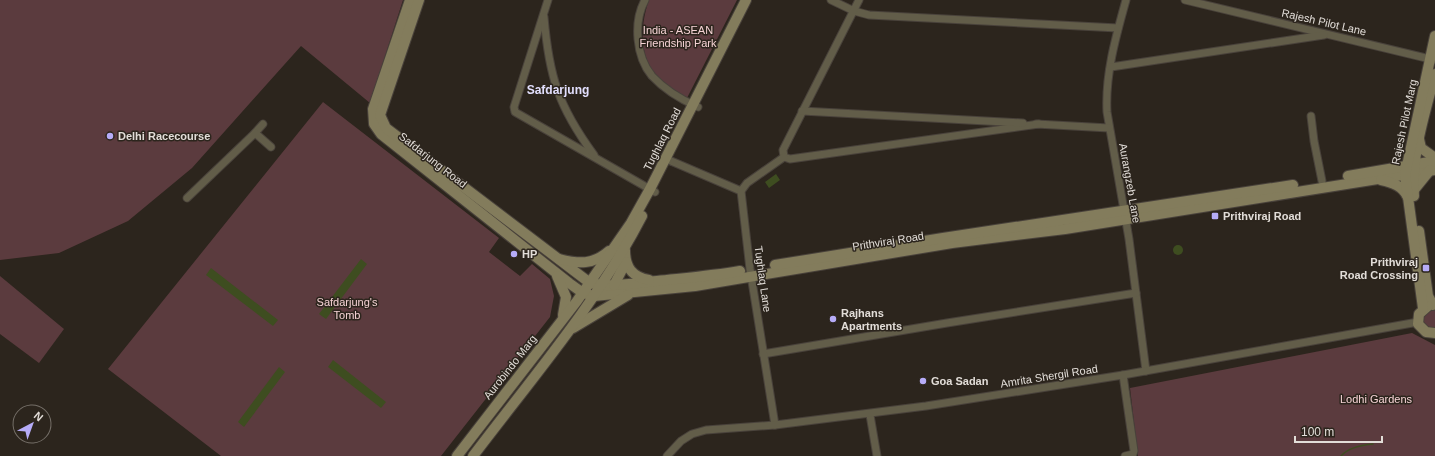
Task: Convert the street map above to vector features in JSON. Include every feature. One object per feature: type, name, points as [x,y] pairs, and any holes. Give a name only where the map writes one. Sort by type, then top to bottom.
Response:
[{"type":"main road","name":"Safdarjung Road","points":[[410,0],[374,109],[374,124],[381,134],[509,229],[555,258],[590,283]]},
{"type":"main road","name":"Safdarjung Road","points":[[418,0],[380,115],[382,122],[386,128],[509,229],[553,270],[583,292]]},
{"type":"main road","name":"Tughlaq Road","points":[[594,296],[602,286],[621,247],[652,191],[746,0]]},
{"type":"main road","name":"Tughlaq Road","points":[[652,191],[671,161],[695,106],[752,0]]},
{"type":"main road","name":"Rajesh Pilot Marg","points":[[1423,308],[1409,202],[1409,169],[1411,143],[1432,59],[1435,36]]},
{"type":"main road","name":"Rajesh Pilot Marg","points":[[1434,305],[1428,296],[1409,169],[1435,74]]},
{"type":"main road","points":[[1420,133],[1421,148],[1435,159]]},
{"type":"main road","points":[[1381,169],[1399,158],[1409,148],[1411,143]]},
{"type":"main road","name":"Prithviraj Road","points":[[1125,214],[1376,180],[1435,159]]},
{"type":"main road","name":"Prithviraj Road","points":[[590,283],[602,286],[750,273],[1125,214],[1322,181],[1381,169],[1433,170]]},
{"type":"main road","points":[[1413,191],[1433,170]]},
{"type":"main road","points":[[1376,180],[1391,182],[1401,188],[1406,192],[1409,202]]},
{"type":"main road","name":"Tughlaq Road","points":[[583,292],[621,247]]},
{"type":"main road","points":[[555,258],[573,262],[588,263],[621,247],[626,262],[633,274],[656,281]]},
{"type":"main road","points":[[614,285],[626,262]]},
{"type":"main road","points":[[553,270],[562,284],[566,297],[565,308],[561,321]]},
{"type":"main road","name":"Prithviraj Road","points":[[583,292],[594,296],[695,286],[750,273]]},
{"type":"main road","name":"Aurobindo Marg","points":[[459,454],[583,292]]},
{"type":"main road","points":[[569,330],[631,293]]},
{"type":"main road","points":[[459,454],[473,456],[594,296]]},
{"type":"main road","points":[[1434,305],[1423,308],[1418,316],[1418,322],[1424,331],[1435,333]]},
{"type":"street","points":[[548,0],[514,107],[514,112],[652,191]]},
{"type":"street","points":[[645,0],[638,21],[638,33],[645,64],[651,75],[661,85],[695,106]]},
{"type":"street","points":[[831,0],[854,11],[869,15],[1118,28]]},
{"type":"street","points":[[784,157],[783,150],[859,0]]},
{"type":"street","name":"Aurangzeb Lane","points":[[1126,0],[1118,28],[1106,91],[1109,128],[1125,214],[1146,371]]},
{"type":"street","name":"Rajesh Pilot Lane","points":[[1186,0],[1432,59]]},
{"type":"street","points":[[544,13],[547,53],[557,92],[567,115],[596,158]]},
{"type":"street","points":[[1111,67],[1328,34]]},
{"type":"street","points":[[802,111],[1109,128]]},
{"type":"street","points":[[1311,116],[1322,181]]},
{"type":"street","points":[[187,198],[263,124]]},
{"type":"street","points":[[784,157],[790,159],[1039,124]]},
{"type":"street","points":[[254,132],[271,146]]},
{"type":"street","points":[[671,161],[741,191],[747,183],[784,157]]},
{"type":"street","name":"Tughlaq Lane","points":[[741,191],[750,273],[775,425]]},
{"type":"street","points":[[763,354],[947,322],[1136,293]]},
{"type":"street","name":"Amrita Shergil Road","points":[[667,456],[681,441],[692,434],[706,430],[775,425],[870,415],[1123,375],[1418,322]]},
{"type":"street","points":[[1123,375],[1134,450],[1133,454],[1125,456]]},
{"type":"street","points":[[870,415],[877,456]]},
{"type":"green space","name":"Delhi Racecourse","points":[[0,0],[403,0],[370,103],[301,46],[192,168],[128,221],[59,253],[0,260]]},
{"type":"green space","name":"India - ASEAN Friendship Park","points":[[649,0],[737,0],[687,98],[663,83],[655,75],[645,55],[643,33]]},
{"type":"green space","name":"Safdarjung's Tomb","points":[[323,102],[499,238],[489,252],[520,276],[532,264],[550,279],[554,296],[550,317],[441,456],[221,456],[108,369]]},
{"type":"green space","points":[[0,276],[64,329],[39,363],[0,334]]},
{"type":"green space","points":[[1435,309],[1435,331],[1423,327],[1422,314],[1425,311]]},
{"type":"green space","name":"Lodhi Gardens","points":[[1412,333],[1435,345],[1435,456],[1138,456],[1130,388]]},
{"type":"shaded area","points":[[776,174],[780,180],[769,188],[765,182]]},
{"type":"shaded area","points":[[1176,245],[1180,245],[1182,246],[1182,254],[1176,255],[1173,252],[1173,248]]},
{"type":"shaded area","points":[[361,259],[367,264],[326,319],[319,314]]},
{"type":"shaded area","points":[[211,268],[278,320],[273,326],[206,275]]},
{"type":"shaded area","points":[[333,360],[386,402],[381,408],[328,367]]},
{"type":"shaded area","points":[[279,367],[285,372],[244,427],[238,422]]},
{"type":"waterway","points":[[1341,456],[1347,451],[1356,447],[1373,444]]},
{"type":"place","name":"Delhi Racecourse","points":[[110,136]]},
{"type":"place","name":"Prithviraj Road","points":[[1215,216]]},
{"type":"place","name":"HP","points":[[514,254]]},
{"type":"place","name":"Prithviraj Road Crossing","points":[[1426,268]]},
{"type":"place","name":"Rajhans Apartments","points":[[833,319]]},
{"type":"place","name":"Goa Sadan","points":[[923,381]]},
{"type":"district","name":"Safdarjung","points":[[558,90]]}]
